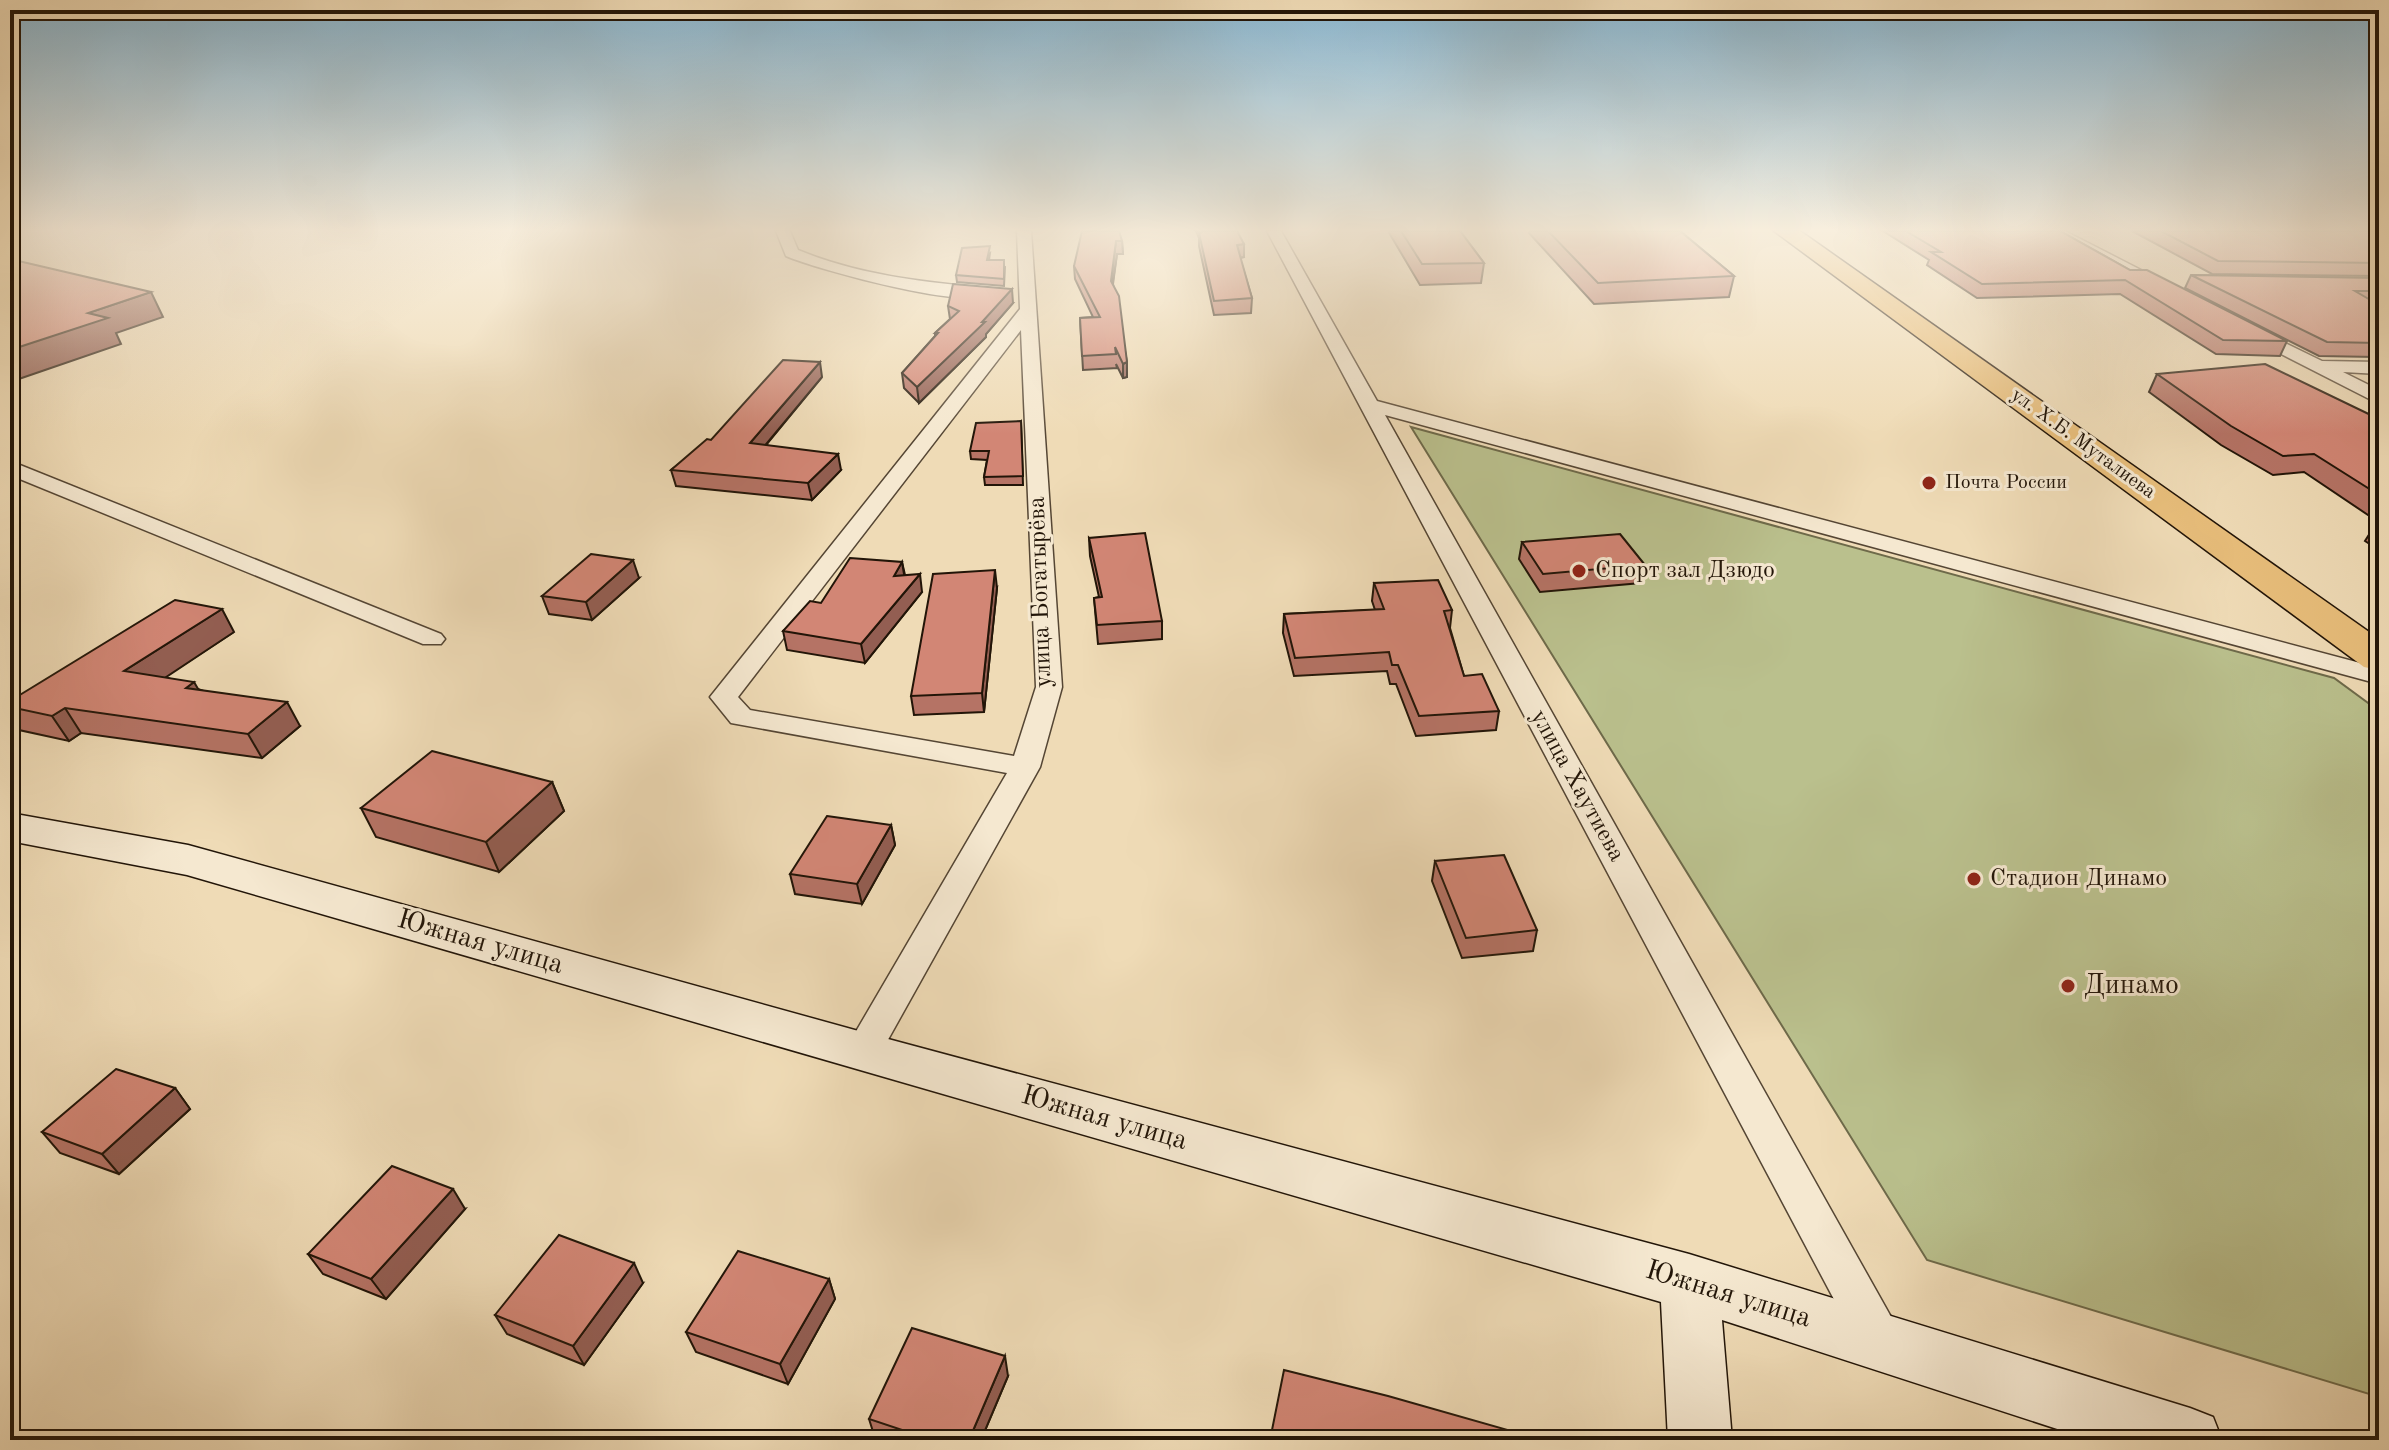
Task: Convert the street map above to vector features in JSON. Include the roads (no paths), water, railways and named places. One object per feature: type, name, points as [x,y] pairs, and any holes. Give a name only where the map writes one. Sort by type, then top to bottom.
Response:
[{"type":"main road","name":"ул. Х.Б. Муталиева","points":[[1880,299],[2379,658]]},
{"type":"street","points":[[1006,299],[1016,300],[724,697],[741,717],[1025,767]]},
{"type":"street","name":"улица Хаутиева","points":[[1311,299],[1881,1342]]},
{"type":"street","name":"улица Богатырёва","points":[[862,1052],[1025,767],[1049,687],[1016,300]]},
{"type":"street","points":[[2235,323],[2379,398]]},
{"type":"street","points":[[2316,366],[2379,368]]},
{"type":"street","points":[[1369,405],[2379,676]]},
{"type":"street","points":[[10,467],[432,639]]},
{"type":"street","name":"Южная улица","points":[[10,827],[188,860],[862,1052],[1689,1282],[2190,1440]]},
{"type":"street","points":[[1689,1282],[1700,1440]]},
{"type":"place","name":"Почта России","points":[[1929,483]]},
{"type":"place","name":"Спорт зал Дзюдо","points":[[1579,571]]},
{"type":"place","name":"Стадион Динамо","points":[[1974,879]]},
{"type":"place","name":"Динамо","points":[[2068,986]]}]
